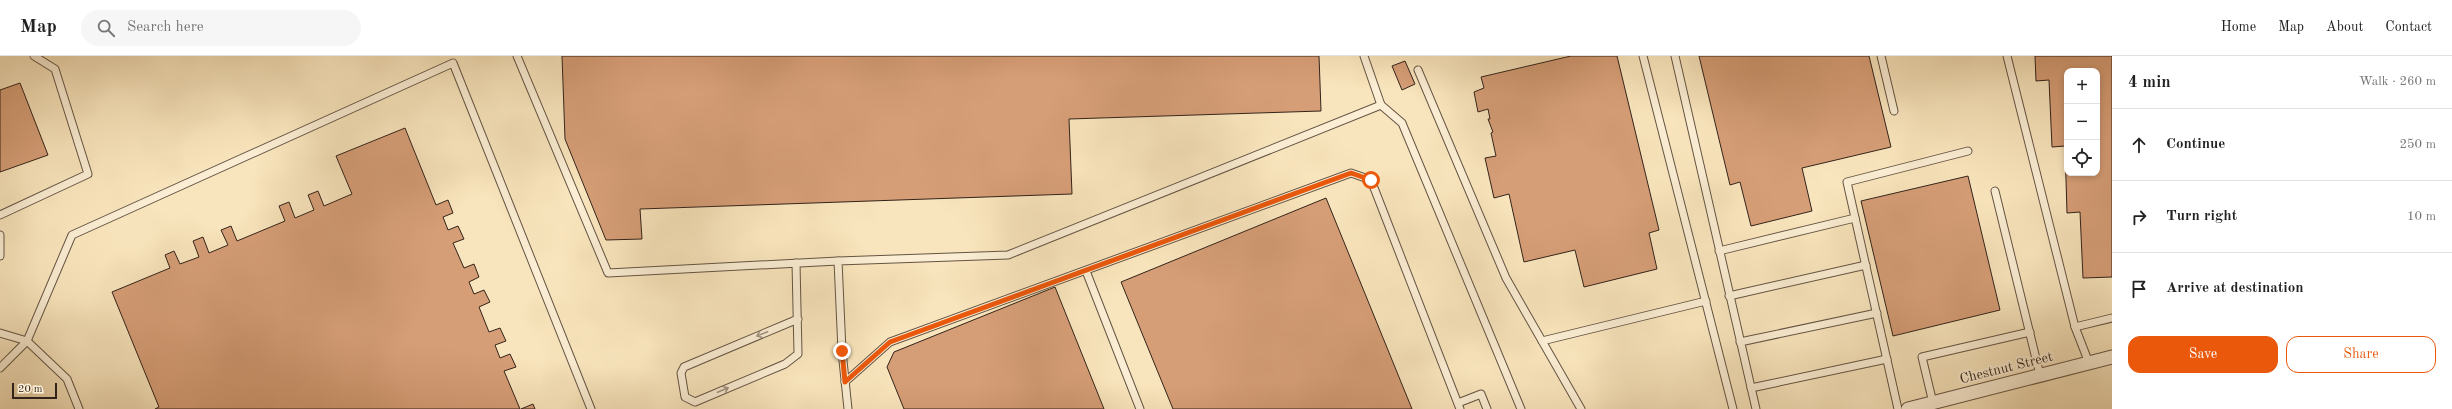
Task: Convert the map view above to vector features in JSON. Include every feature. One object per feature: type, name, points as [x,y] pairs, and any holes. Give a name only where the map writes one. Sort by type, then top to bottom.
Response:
[{"type":"street","name":"Chestnut Street","points":[[1908,409],[2112,357]]},
{"type":"lane","points":[[0,215],[88,174],[55,69],[34,56]]},
{"type":"lane","points":[[517,56],[608,273],[838,261],[1008,255],[1381,105]]},
{"type":"lane","points":[[1364,56],[1381,105],[1402,123],[1521,409]]},
{"type":"lane","points":[[1643,56],[1733,409]]},
{"type":"lane","points":[[1675,56],[1756,409]]},
{"type":"lane","points":[[1881,56],[1894,112]]},
{"type":"lane","points":[[2007,56],[2075,327],[2088,363]]},
{"type":"lane","points":[[0,368],[27,341],[72,235],[453,63],[591,409]]},
{"type":"lane","points":[[1418,70],[1506,278],[1581,409]]},
{"type":"lane","points":[[1898,409],[1847,182],[1968,151]]},
{"type":"lane","points":[[845,382],[890,342],[1351,173],[1371,180],[1459,406],[1481,394],[1486,409]]},
{"type":"lane","points":[[1995,191],[2040,375]]},
{"type":"lane","points":[[1719,251],[1855,218]]},
{"type":"lane","points":[[0,235],[0,256]]},
{"type":"lane","points":[[838,261],[848,409]]},
{"type":"lane","points":[[796,263],[798,319],[798,354],[789,361],[695,402],[685,397],[681,373],[684,367],[798,319]]},
{"type":"lane","points":[[1729,296],[1866,265]]},
{"type":"lane","points":[[1086,271],[1140,409]]},
{"type":"lane","points":[[1542,341],[1706,302]]},
{"type":"lane","points":[[1740,342],[1877,313]]},
{"type":"lane","points":[[2075,327],[2112,318]]},
{"type":"lane","points":[[1933,403],[1922,357],[2030,332]]},
{"type":"lane","points":[[0,333],[27,341],[67,379],[79,409]]},
{"type":"lane","points":[[1751,388],[1887,359]]},
{"type":"building","points":[[562,56],[1319,56],[1321,111],[1069,119],[1072,194],[640,209],[642,239],[606,240],[565,139]]},
{"type":"building","points":[[1571,56],[1617,56],[1659,230],[1649,233],[1657,269],[1584,287],[1575,250],[1524,262],[1509,194],[1494,198],[1485,158],[1496,156],[1491,133],[1493,132],[1488,119],[1490,119],[1488,109],[1478,112],[1474,92],[1484,88],[1481,77]]},
{"type":"building","points":[[1699,56],[1869,56],[1891,147],[1802,168],[1812,211],[1751,226],[1740,182],[1730,185]]},
{"type":"building","points":[[2035,56],[2112,56],[2112,277],[2083,278],[2080,212],[2067,213],[2066,176],[2100,176],[2100,68],[2064,68],[2064,146],[2052,147],[2049,80],[2036,81]]},
{"type":"building","points":[[1405,61],[1415,84],[1402,90],[1392,66]]},
{"type":"building","points":[[20,83],[48,155],[0,172],[0,90]]},
{"type":"building","points":[[405,128],[436,205],[448,200],[453,213],[443,217],[448,230],[458,226],[464,239],[453,243],[464,268],[474,264],[479,277],[469,282],[474,294],[484,290],[490,302],[479,307],[489,332],[500,328],[506,341],[495,345],[500,358],[510,354],[516,367],[504,371],[520,409],[155,409],[159,407],[112,292],[170,268],[165,255],[174,251],[180,264],[199,257],[193,241],[203,237],[209,253],[228,245],[221,230],[231,226],[237,241],[285,221],[279,206],[289,202],[295,218],[314,210],[308,195],[318,191],[324,206],[352,194],[336,156]]},
{"type":"building","points":[[1968,176],[2000,310],[1893,336],[1861,201]]},
{"type":"building","points":[[1326,198],[1412,409],[1173,409],[1121,282]]},
{"type":"building","points":[[1055,287],[1104,409],[904,409],[887,367],[894,352]]},
{"type":"building","points":[[533,404],[535,409],[521,409]]},
{"type":"route","points":[[842,351],[845,382],[890,342],[1351,173],[1371,180]]}]
